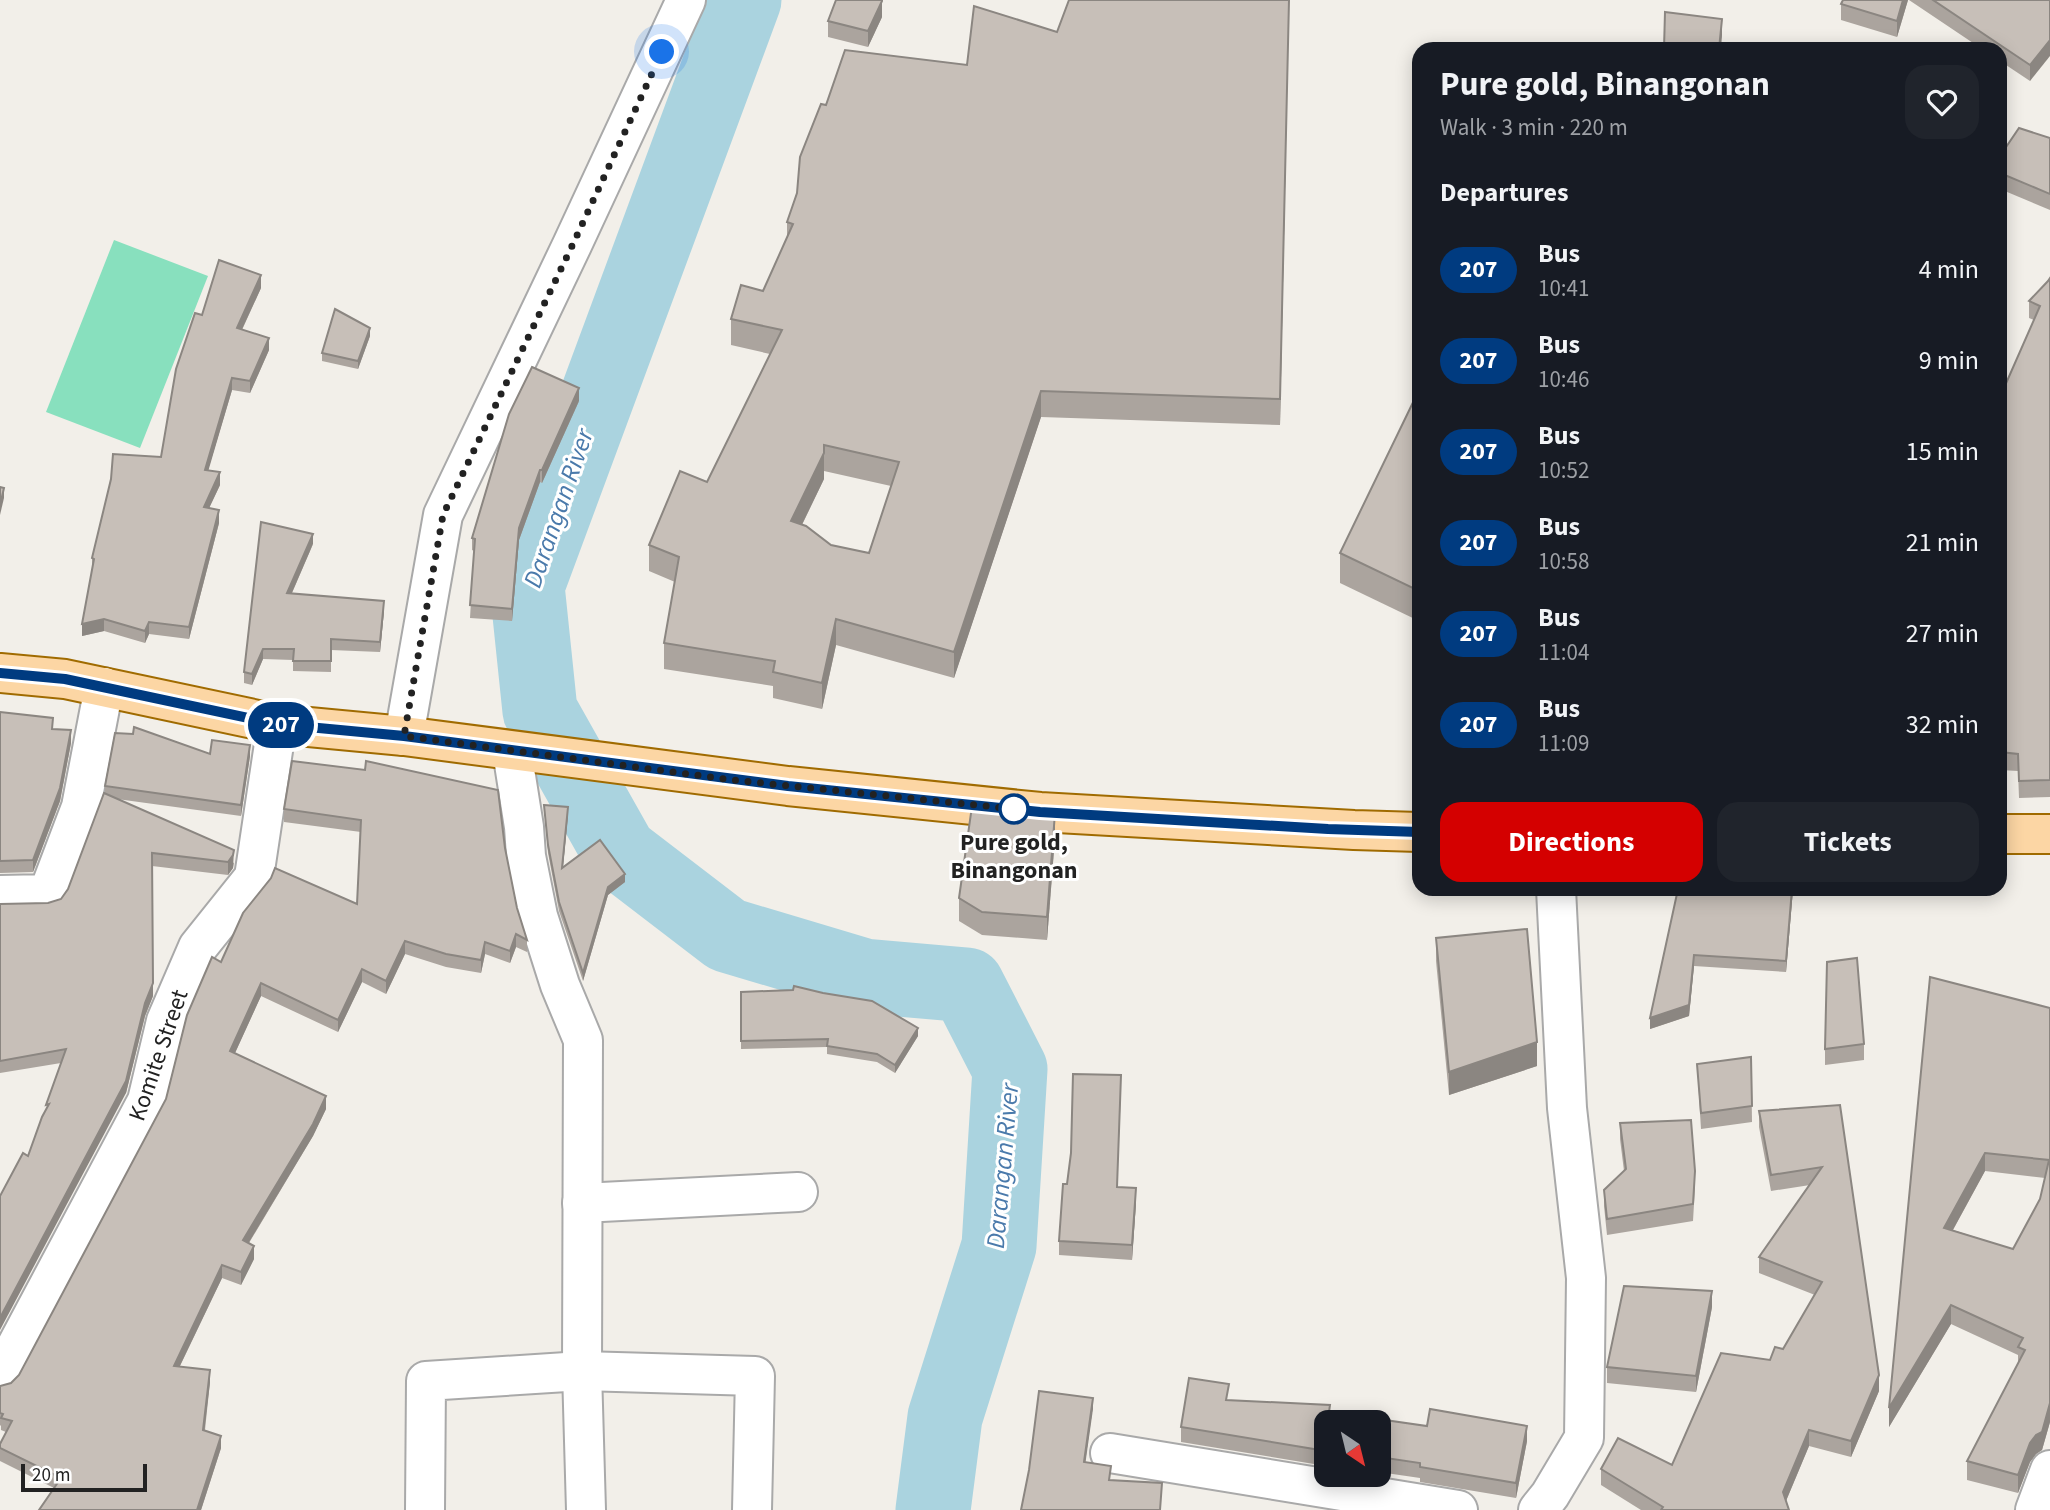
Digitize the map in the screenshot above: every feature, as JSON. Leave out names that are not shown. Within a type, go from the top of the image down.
[{"type":"main road","points":[[0,673],[65,679],[276,724],[404,736],[733,780],[1040,812],[1412,832]]},
{"type":"main road","points":[[2007,834],[2050,834]]},
{"type":"street","points":[[404,736],[443,515],[686,0]]},
{"type":"street","points":[[0,895],[48,894],[81,807],[104,687]]},
{"type":"street","name":"Komite Street","points":[[0,1377],[147,1101],[166,1021],[198,947],[254,877],[276,724]]},
{"type":"street","points":[[517,751],[526,856],[538,916],[560,985],[583,1040],[582,1371],[586,1510]]},
{"type":"street","points":[[1538,1510],[1584,1438],[1586,1278],[1567,1108],[1556,896]]},
{"type":"street","points":[[582,1203],[798,1192]]},
{"type":"street","points":[[425,1510],[426,1381],[582,1371],[755,1376],[752,1510]]},
{"type":"street","points":[[1110,1453],[1458,1510]]},
{"type":"street","points":[[2035,1510],[2050,1470]]},
{"type":"green space","points":[[114,240],[208,276],[140,448],[46,412]]},
{"type":"building","points":[[836,0],[882,1],[868,31],[828,21]]},
{"type":"building","points":[[1069,0],[1289,0],[1280,399],[1041,391],[954,652],[836,619],[822,683],[773,672],[775,661],[664,643],[679,557],[649,545],[680,471],[707,482],[782,330],[731,319],[741,285],[763,291],[793,224],[787,222],[797,193],[800,157],[821,104],[826,105],[845,50],[967,65],[974,6],[1057,32]],"holes":[[[824,445],[899,462],[869,553],[831,545],[806,526],[791,521],[824,453]]]},
{"type":"building","points":[[1843,0],[1903,0],[1897,21],[1841,4]]},
{"type":"building","points":[[1933,0],[2050,0],[2050,40],[2030,65],[2007,50],[2007,42],[1996,42]]},
{"type":"building","points":[[1665,12],[1722,19],[1720,42],[1664,42]]},
{"type":"building","points":[[2019,128],[2050,138],[2050,194],[2007,176],[2007,146]]},
{"type":"building","points":[[219,260],[261,275],[237,328],[269,338],[250,381],[232,378],[205,470],[220,472],[204,507],[219,510],[189,627],[149,622],[145,631],[104,619],[82,624],[94,559],[92,558],[111,479],[113,454],[161,457],[176,369],[195,313],[202,315]]},
{"type":"building","points":[[2050,278],[2050,780],[2019,781],[2018,754],[2007,753],[2007,381],[2040,306],[2029,301]]},
{"type":"building","points":[[335,309],[370,328],[358,361],[322,353]]},
{"type":"building","points":[[532,367],[579,388],[540,470],[519,528],[512,609],[470,605],[475,539],[472,538],[509,414]]},
{"type":"building","points":[[1412,404],[1412,588],[1340,553]]},
{"type":"building","points":[[0,487],[4,488],[0,505]]},
{"type":"building","points":[[261,522],[313,534],[287,593],[384,601],[380,642],[331,639],[331,661],[293,661],[294,649],[263,649],[252,674],[244,672]]},
{"type":"building","points":[[0,712],[53,718],[52,729],[71,730],[60,788],[33,860],[0,861]]},
{"type":"building","points":[[134,727],[210,754],[212,740],[250,745],[241,805],[105,786],[115,733],[133,734]]},
{"type":"building","points":[[292,761],[365,770],[366,761],[498,790],[505,848],[517,908],[527,940],[516,934],[510,951],[485,942],[481,960],[446,954],[405,941],[386,981],[362,969],[338,1020],[261,983],[230,1051],[326,1096],[313,1124],[243,1240],[254,1246],[241,1272],[222,1265],[174,1366],[210,1370],[203,1430],[221,1436],[197,1510],[39,1510],[61,1478],[0,1448],[12,1421],[1,1418],[3,1414],[0,1413],[0,1386],[11,1383],[19,1375],[166,1099],[187,1015],[212,957],[221,962],[243,913],[271,878],[275,868],[357,904],[361,820],[284,809]]},
{"type":"building","points":[[104,793],[234,850],[228,862],[152,853],[153,983],[145,1003],[126,1081],[0,1318],[0,1196],[23,1153],[28,1156],[49,1104],[46,1105],[66,1049],[0,1061],[0,904],[48,903],[61,899],[68,889]]},
{"type":"building","points":[[544,805],[568,807],[562,868],[600,840],[625,874],[608,887],[583,973],[559,902],[548,845]]},
{"type":"building","points":[[972,806],[1055,813],[1047,917],[982,912],[959,898]]},
{"type":"building","points":[[1676,896],[1791,896],[1786,961],[1694,955],[1689,1005],[1650,1018]]},
{"type":"building","points":[[1527,929],[1537,1042],[1449,1072],[1436,938]]},
{"type":"building","points":[[1857,958],[1864,1044],[1825,1049],[1827,962]]},
{"type":"building","points":[[1930,977],[2050,1008],[2050,1403],[2042,1432],[2030,1443],[2018,1475],[1967,1461],[2025,1350],[2018,1347],[2023,1338],[1951,1305],[1889,1408]],"holes":[[[1985,1153],[2049,1160],[2040,1199],[2013,1249],[1944,1228]]]},
{"type":"building","points":[[794,986],[872,1001],[918,1028],[895,1065],[877,1054],[827,1046],[828,1039],[741,1041],[741,992],[793,990]]},
{"type":"building","points":[[1751,1057],[1752,1106],[1701,1113],[1697,1064]]},
{"type":"building","points":[[1073,1074],[1121,1075],[1117,1187],[1136,1188],[1132,1245],[1059,1241],[1063,1184],[1067,1184],[1071,1153]]},
{"type":"building","points":[[1840,1105],[1879,1375],[1851,1441],[1809,1430],[1783,1492],[1789,1510],[1661,1510],[1663,1507],[1601,1469],[1618,1438],[1672,1465],[1721,1353],[1770,1360],[1775,1347],[1783,1349],[1822,1282],[1759,1257],[1822,1167],[1771,1175],[1759,1111]]},
{"type":"building","points":[[1691,1120],[1695,1171],[1693,1204],[1607,1219],[1604,1190],[1626,1169],[1620,1123]]},
{"type":"building","points":[[1624,1286],[1712,1291],[1696,1376],[1607,1367]]},
{"type":"building","points":[[1189,1378],[1229,1384],[1226,1400],[1330,1405],[1329,1410],[1314,1410],[1314,1449],[1181,1427]]},
{"type":"building","points":[[1039,1391],[1093,1398],[1084,1462],[1111,1466],[1109,1480],[1162,1483],[1160,1510],[1021,1510]]},
{"type":"building","points":[[1430,1409],[1527,1426],[1516,1483],[1420,1467],[1420,1463],[1391,1459],[1391,1421],[1427,1426]]},
{"type":"waterway","name":"Darangan River","points":[[744,0],[527,586],[540,711],[620,853],[727,935],[864,976],[967,985],[1010,1069],[999,1246],[945,1417],[933,1510]]},
{"type":"bus line","name":"207","points":[[0,673],[65,679],[276,724],[404,736],[733,780],[1040,812],[1412,832]]},
{"type":"place","name":"Pure gold, Binangonan","points":[[1014,809]]},
{"type":"route","points":[[662,52],[443,515],[404,736],[733,780],[1014,809]]}]
